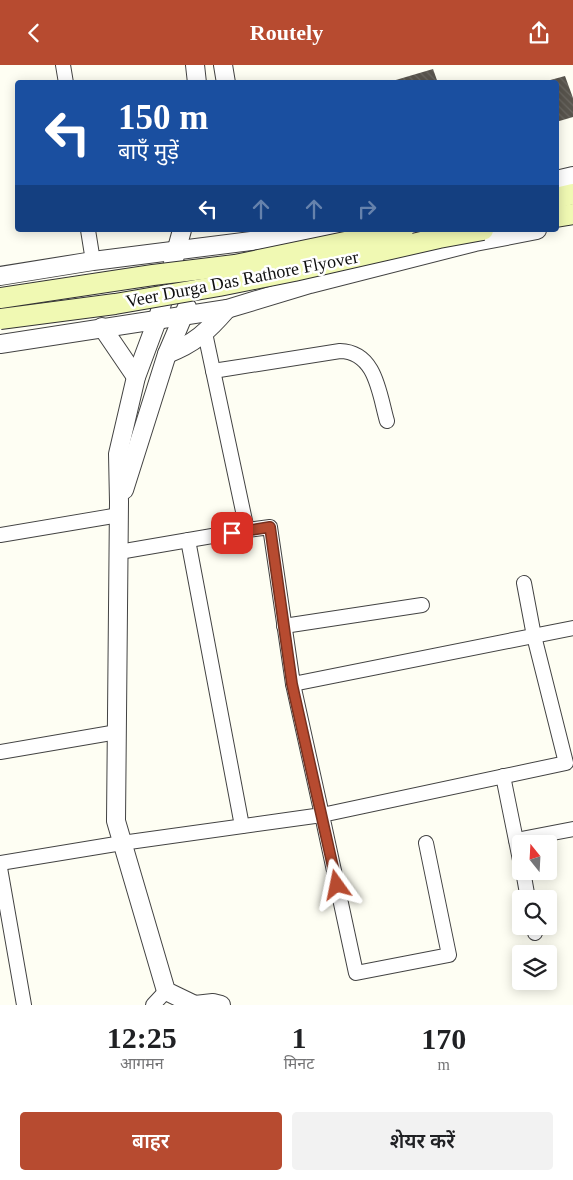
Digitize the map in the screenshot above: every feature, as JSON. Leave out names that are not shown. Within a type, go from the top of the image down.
[{"type":"main road","points":[[559,197],[573,194]]},
{"type":"main road","points":[[559,216],[573,213]]},
{"type":"main road","name":"Veer Durga Das Rathore Flyover","points":[[0,298],[153,275],[235,265],[393,232]]},
{"type":"main road","name":"Veer Durga Das Rathore Flyover","points":[[0,319],[114,304],[219,286],[472,232]]},
{"type":"street","points":[[63,65],[66,80]]},
{"type":"street","points":[[195,65],[197,80]]},
{"type":"street","points":[[223,65],[226,80]]},
{"type":"street","points":[[559,179],[573,176]]},
{"type":"street","points":[[559,225],[573,223]]},
{"type":"street","points":[[88,232],[93,261]]},
{"type":"street","points":[[181,232],[158,318],[136,377],[118,454],[119,552],[116,821],[166,991],[195,1005],[213,1003],[221,1005]]},
{"type":"street","points":[[119,508],[167,354],[213,247],[217,232]]},
{"type":"street","points":[[0,276],[93,261],[323,232]]},
{"type":"street","points":[[330,232],[331,279]]},
{"type":"street","points":[[0,344],[59,336],[183,314],[227,309],[331,279],[475,242],[527,232]]},
{"type":"street","points":[[167,354],[184,348],[205,333],[227,309]]},
{"type":"street","points":[[102,327],[136,377]]},
{"type":"street","points":[[205,333],[247,531]]},
{"type":"street","points":[[213,371],[340,351],[351,351],[362,356],[371,369],[387,421]]},
{"type":"street","points":[[0,535],[119,508]]},
{"type":"street","points":[[119,552],[270,527],[292,684],[356,973],[449,955],[426,843]]},
{"type":"street","points":[[188,540],[242,826]]},
{"type":"street","points":[[0,863],[122,843],[322,815],[569,762],[534,635],[524,583]]},
{"type":"street","points":[[284,626],[422,605]]},
{"type":"street","points":[[292,684],[573,628]]},
{"type":"street","points":[[0,752],[117,732]]},
{"type":"street","points":[[503,776],[515,835]]},
{"type":"street","points":[[542,835],[573,829]]},
{"type":"street","points":[[0,868],[24,1005]]},
{"type":"street","points":[[153,1005],[166,991]]},
{"type":"building","points":[[433,69],[437,80],[396,80]]},
{"type":"building","points":[[565,76],[573,98],[573,117],[559,121],[559,80],[550,80]]},
{"type":"route","points":[[232,533],[270,527],[292,684],[337,885]]}]
